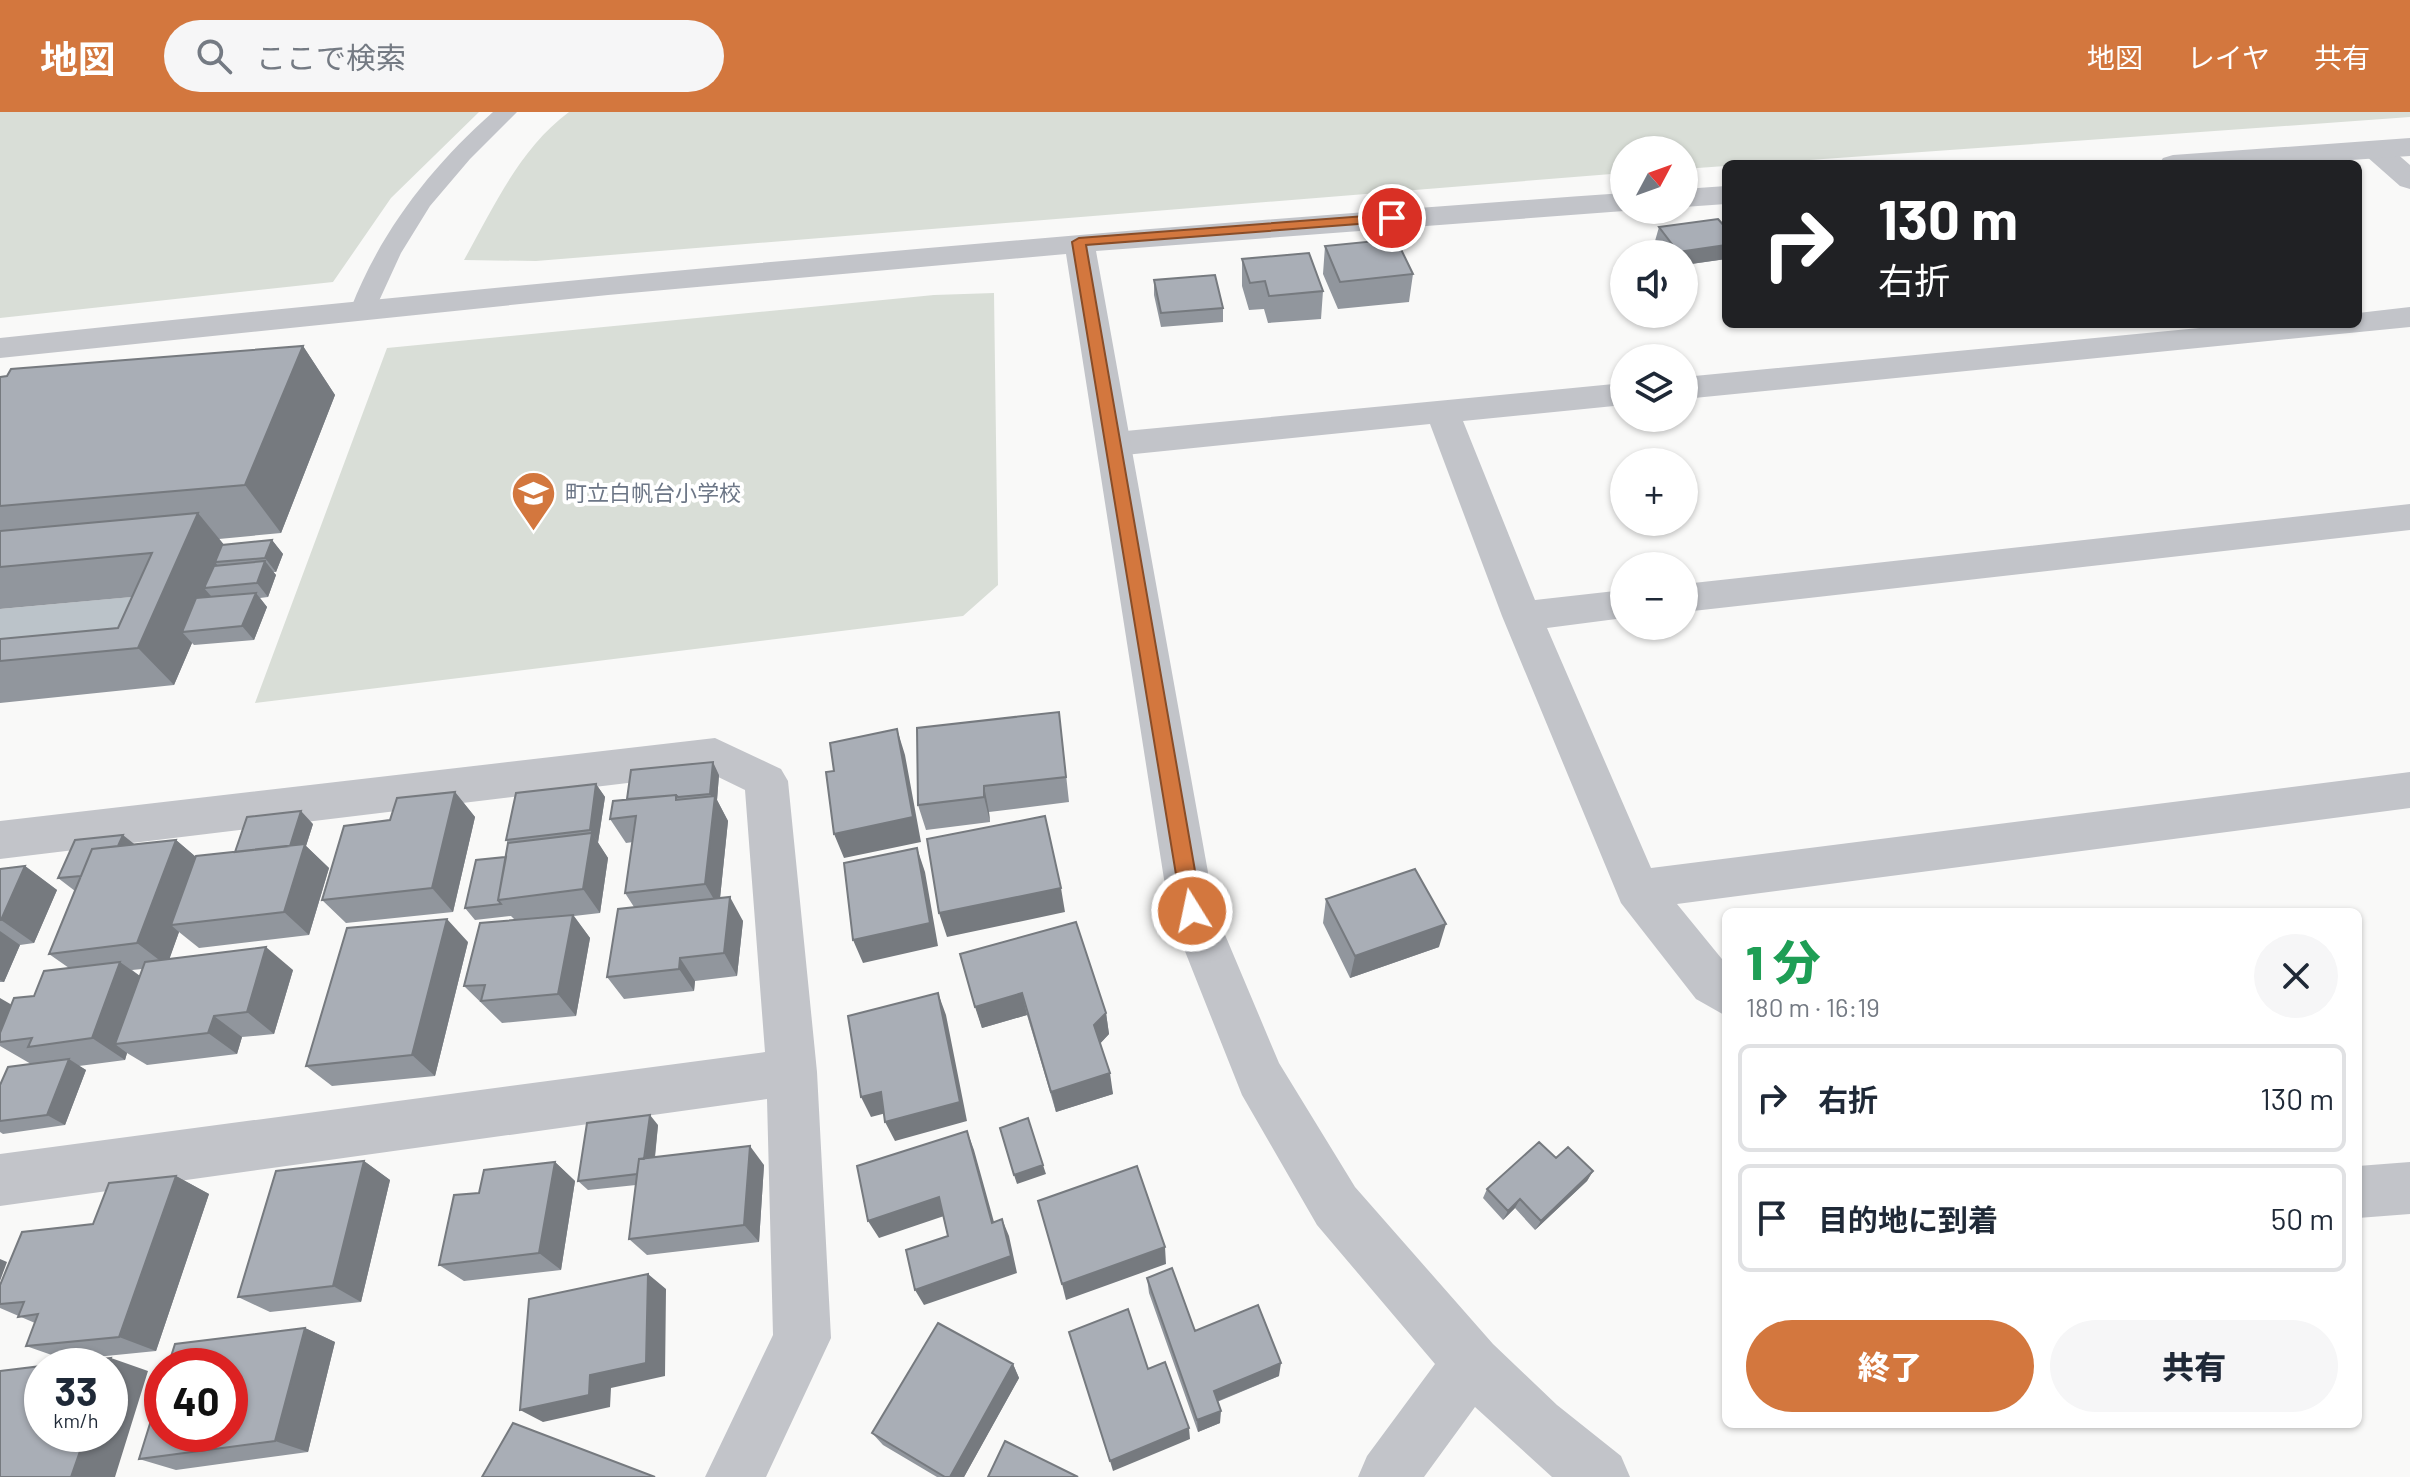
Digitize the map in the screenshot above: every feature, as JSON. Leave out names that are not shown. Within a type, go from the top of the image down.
[{"type":"street","points":[[2231,160],[2410,147]]},
{"type":"street","points":[[2376,150],[2410,180]]},
{"type":"street","points":[[1698,197],[1722,195]]},
{"type":"street","points":[[0,348],[364,308],[1079,242],[1610,203]]},
{"type":"street","points":[[1079,242],[1192,911],[1260,1078],[1336,1206],[1473,1364],[1536,1426],[1600,1477]]},
{"type":"street","points":[[2362,323],[2410,317]]},
{"type":"street","points":[[1698,387],[2302,328]]},
{"type":"street","points":[[1115,444],[1610,395]]},
{"type":"street","points":[[1442,411],[1522,616],[1637,889],[1713,984],[1722,991]]},
{"type":"street","points":[[1698,596],[2410,517]]},
{"type":"street","points":[[1522,616],[1610,606]]},
{"type":"street","points":[[0,840],[715,755],[766,781],[792,1072],[802,1338],[735,1477]]},
{"type":"street","points":[[1637,889],[2410,790]]},
{"type":"street","points":[[0,1180],[792,1072]]},
{"type":"street","points":[[2362,1192],[2410,1188]]},
{"type":"street","points":[[1388,1477],[1431,1414],[1473,1364]]},
{"type":"lane","points":[[364,308],[370,290],[418,205],[450,166],[506,112]]},
{"type":"shaded area","points":[[0,112],[479,112],[391,198],[333,282],[0,318]]},
{"type":"shaded area","points":[[569,112],[2410,112],[2410,117],[1810,160],[1722,160],[1722,166],[1698,168],[1698,136],[1610,136],[1610,174],[536,261],[464,260],[497,200],[536,143]]},
{"type":"shaded area","points":[[994,293],[998,585],[963,616],[255,703],[387,348],[934,295]]},
{"type":"shaded area","points":[[186,592],[154,666],[0,681],[0,609]]},
{"type":"building","points":[[1718,219],[1722,224],[1722,246],[1698,249],[1698,240],[1669,240],[1659,227]]},
{"type":"building","points":[[1396,239],[1413,274],[1340,282],[1325,246]]},
{"type":"building","points":[[1309,253],[1323,291],[1269,296],[1265,281],[1250,283],[1242,259]]},
{"type":"building","points":[[1215,275],[1223,308],[1161,313],[1154,280]]},
{"type":"building","points":[[303,346],[245,485],[0,506],[0,377],[7,376],[11,369]]},
{"type":"building","points":[[198,513],[138,648],[0,661],[0,639],[118,628],[152,553],[0,567],[0,531]]},
{"type":"building","points":[[272,540],[265,558],[215,562],[222,545]]},
{"type":"building","points":[[265,561],[257,583],[204,588],[214,566]]},
{"type":"building","points":[[256,593],[242,626],[182,632],[196,598]]},
{"type":"building","points":[[1059,712],[1066,777],[984,786],[984,797],[918,805],[917,728]]},
{"type":"building","points":[[897,729],[913,817],[834,834],[826,772],[834,771],[830,743]]},
{"type":"building","points":[[713,762],[710,794],[627,799],[631,770]]},
{"type":"building","points":[[596,784],[590,830],[506,840],[516,793]]},
{"type":"building","points":[[455,792],[432,888],[322,900],[344,826],[390,820],[397,798]]},
{"type":"building","points":[[676,795],[676,800],[715,796],[705,884],[625,893],[636,816],[610,819],[613,801]]},
{"type":"building","points":[[301,811],[290,846],[235,852],[247,817]]},
{"type":"building","points":[[1045,816],[1061,888],[939,913],[927,839]]},
{"type":"building","points":[[592,833],[583,889],[498,900],[508,843]]},
{"type":"building","points":[[123,835],[118,846],[92,849],[81,876],[58,878],[75,840]]},
{"type":"building","points":[[176,840],[137,943],[49,954],[92,849]]},
{"type":"building","points":[[305,844],[284,912],[171,925],[196,856]]},
{"type":"building","points":[[917,848],[930,923],[853,940],[844,863]]},
{"type":"building","points":[[506,857],[498,900],[501,904],[465,908],[476,860]]},
{"type":"building","points":[[25,866],[1,920],[0,920],[0,869]]},
{"type":"building","points":[[1415,869],[1446,924],[1355,956],[1326,899]]},
{"type":"building","points":[[730,897],[724,953],[680,958],[679,969],[607,977],[618,909]]},
{"type":"building","points":[[573,915],[558,994],[481,1001],[485,985],[464,986],[480,923]]},
{"type":"building","points":[[447,919],[412,1055],[306,1066],[347,928]]},
{"type":"building","points":[[1076,922],[1106,1013],[1094,1025],[1110,1073],[1051,1092],[1022,993],[975,1007],[960,954]]},
{"type":"building","points":[[266,947],[247,1012],[214,1016],[208,1033],[115,1044],[145,962]]},
{"type":"building","points":[[120,962],[92,1038],[28,1047],[32,1038],[0,1042],[0,1033],[14,998],[34,996],[44,971]]},
{"type":"building","points":[[938,993],[960,1102],[885,1122],[881,1092],[861,1097],[848,1016]]},
{"type":"building","points":[[69,1059],[47,1115],[0,1121],[0,1085],[8,1067]]},
{"type":"building","points":[[650,1115],[644,1159],[639,1159],[637,1174],[578,1181],[587,1123]]},
{"type":"building","points":[[1028,1118],[1043,1165],[1014,1175],[1000,1128]]},
{"type":"building","points":[[967,1131],[992,1223],[1002,1219],[1011,1256],[915,1290],[906,1250],[948,1236],[939,1197],[868,1221],[857,1166]]},
{"type":"building","points":[[1539,1142],[1556,1158],[1568,1147],[1593,1171],[1541,1221],[1520,1199],[1508,1211],[1487,1189]]},
{"type":"building","points":[[750,1146],[744,1225],[629,1239],[639,1159]]},
{"type":"building","points":[[364,1161],[333,1286],[238,1297],[276,1171]]},
{"type":"building","points":[[555,1162],[539,1253],[439,1265],[454,1195],[479,1193],[484,1170]]},
{"type":"building","points":[[1137,1166],[1165,1247],[1062,1284],[1038,1201]]},
{"type":"building","points":[[176,1176],[119,1337],[26,1346],[38,1314],[18,1317],[24,1302],[0,1304],[0,1285],[22,1232],[93,1224],[109,1183]]},
{"type":"building","points":[[1172,1268],[1195,1331],[1258,1305],[1281,1363],[1214,1391],[1221,1411],[1197,1420],[1147,1278]]},
{"type":"building","points":[[648,1274],[646,1363],[590,1375],[589,1395],[520,1410],[529,1299]]},
{"type":"building","points":[[1128,1309],[1148,1369],[1165,1362],[1189,1428],[1110,1461],[1069,1332]]},
{"type":"building","points":[[938,1323],[1013,1364],[950,1477],[945,1477],[872,1433]]},
{"type":"building","points":[[305,1328],[275,1441],[248,1445],[248,1348],[174,1348],[175,1344]]},
{"type":"building","points":[[24,1368],[24,1452],[80,1452],[71,1477],[0,1477],[0,1371]]},
{"type":"building","points":[[513,1423],[655,1477],[482,1477]]},
{"type":"building","points":[[1005,1441],[1078,1477],[988,1477]]},
{"type":"building","points":[[144,1443],[144,1452],[192,1452],[139,1459]]},
{"type":"place","name":"町立白帆台小学校","points":[[534,532]]},
{"type":"route","points":[[1192,911],[1079,242],[1392,218]]}]
